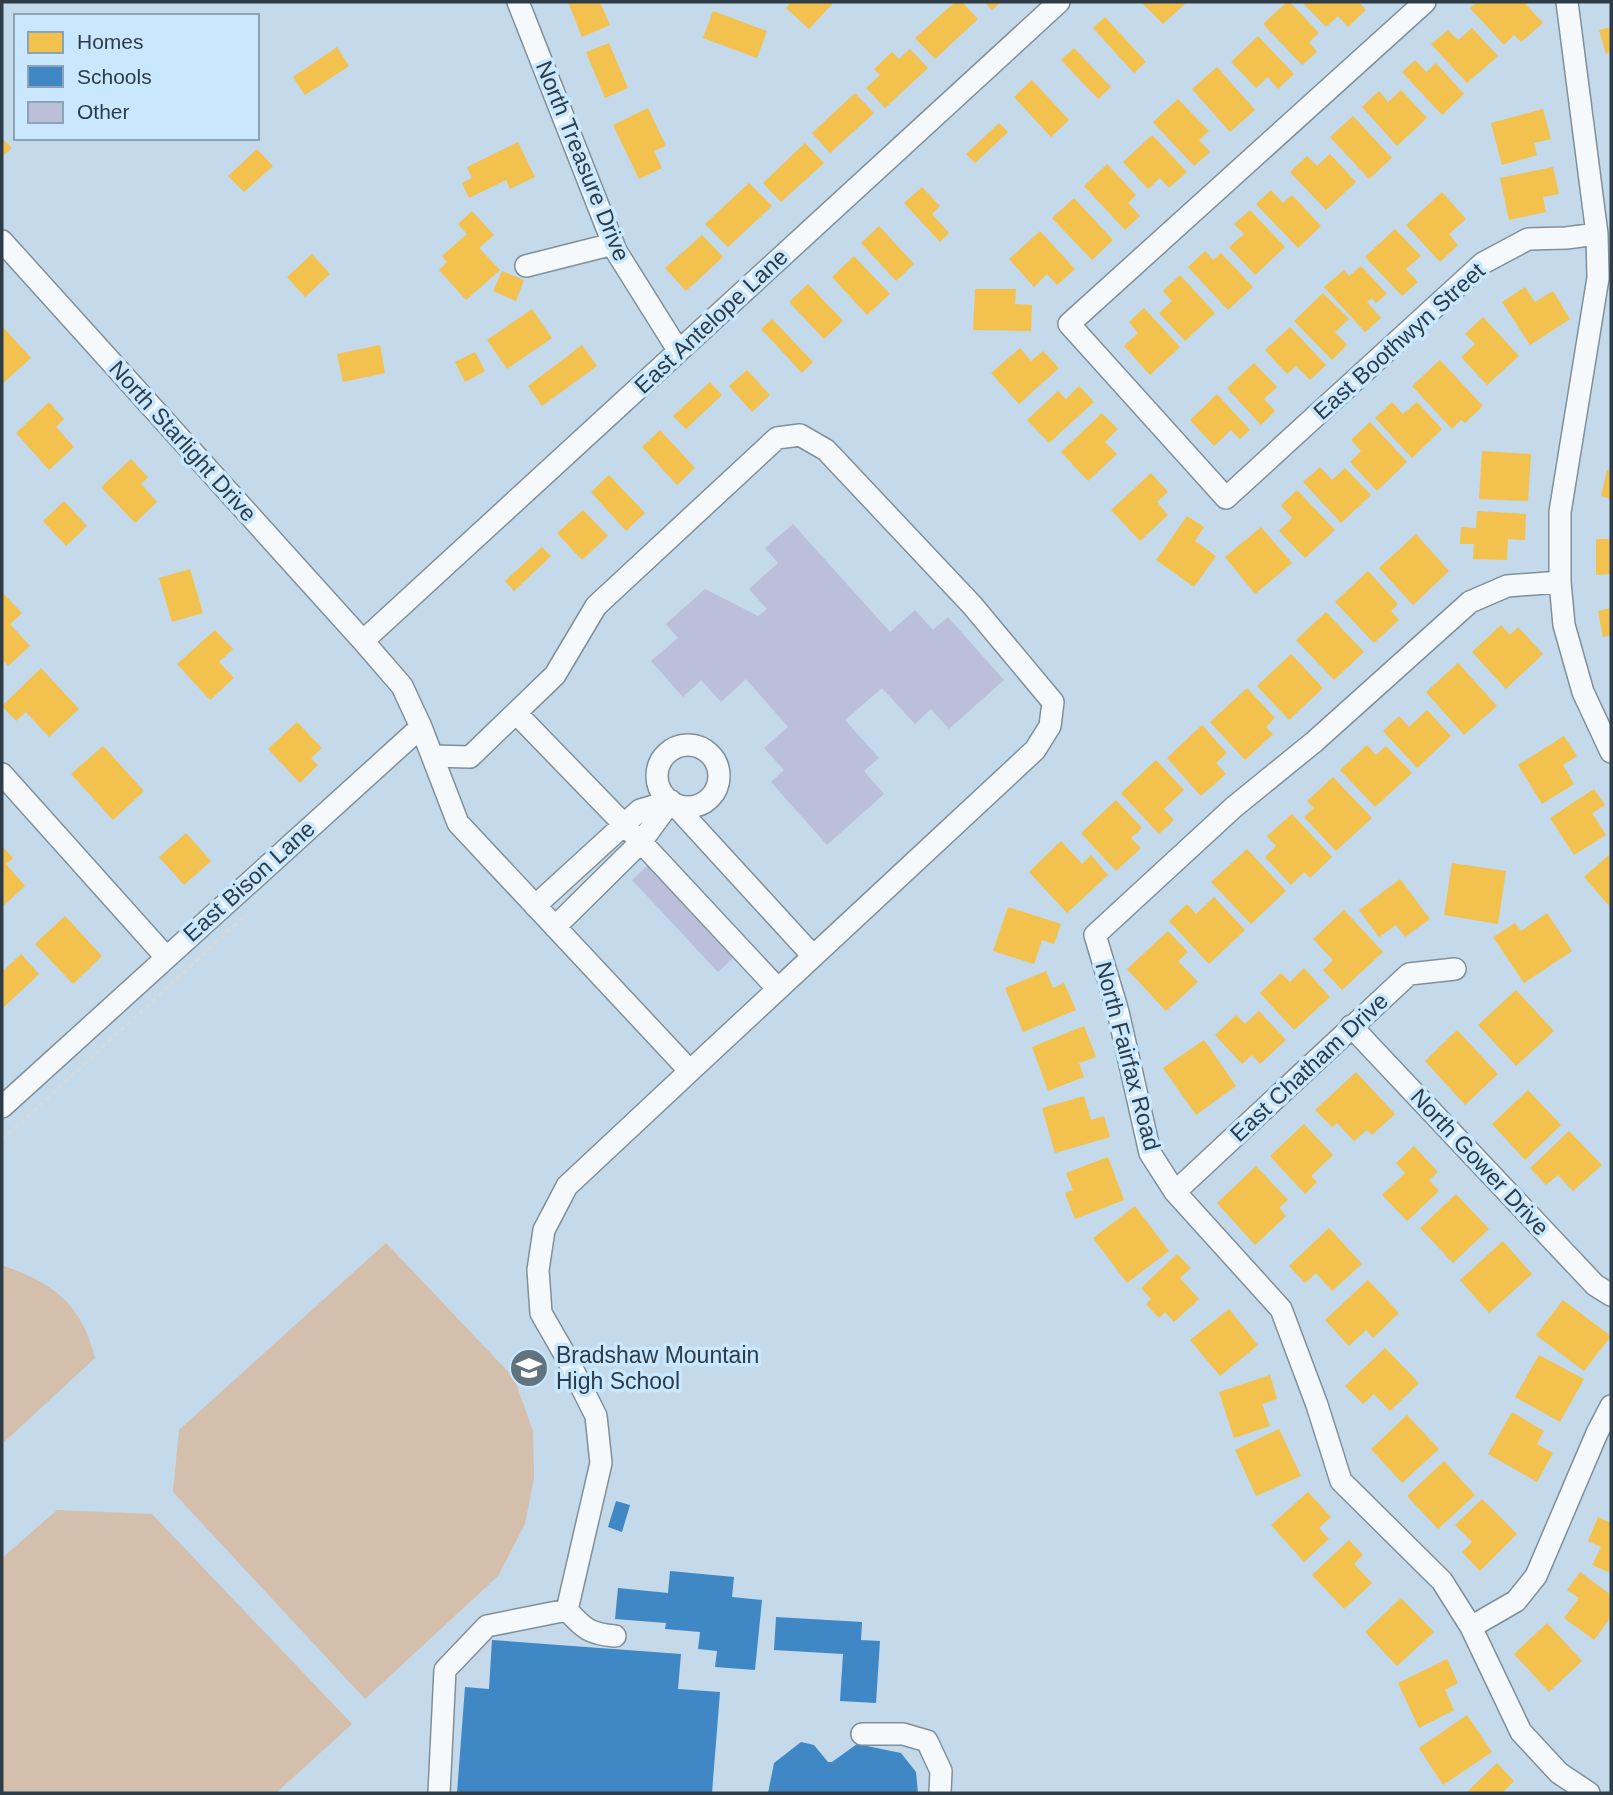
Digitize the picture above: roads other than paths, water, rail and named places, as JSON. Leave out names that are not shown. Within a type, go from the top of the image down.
[{"type":"street","name":"North Treasure Drive","points":[[518,2],[613,244],[678,350]]},
{"type":"street","name":"East Antelope Lane","points":[[363,641],[1059,2]]},
{"type":"street","name":"East Boothwyn Street","points":[[1425,2],[1069,324],[1226,498],[1483,263],[1528,239],[1597,234]]},
{"type":"street","points":[[1567,2],[1597,234],[1598,278],[1560,512],[1560,582],[1564,625],[1583,692],[1611,752]]},
{"type":"street","name":"North Starlight Drive","points":[[2,241],[363,641]]},
{"type":"street","points":[[526,266],[613,244]]},
{"type":"street","points":[[432,756],[470,757],[555,675],[596,606],[778,439],[800,435],[826,450],[972,605],[1053,702],[1050,726],[1035,750],[567,1186],[544,1230],[538,1270],[541,1314],[596,1416],[601,1463],[567,1610]]},
{"type":"street","name":"North Fairfax Road","points":[[1560,582],[1507,586],[1470,602],[1314,742],[1234,807],[1095,935],[1118,1012],[1150,1153],[1175,1192],[1282,1309],[1341,1481],[1442,1581],[1471,1627],[1521,1732],[1559,1773],[1589,1793]]},
{"type":"street","points":[[363,641],[402,686],[458,823],[690,1071]]},
{"type":"street","points":[[516,713],[778,989]]},
{"type":"street","name":"East Bison Lane","points":[[2,1107],[421,727]]},
{"type":"street","points":[[2,774],[166,957]]},
{"type":"street","points":[[535,906],[640,810],[671,801]]},
{"type":"street","points":[[671,801],[813,956]]},
{"type":"street","points":[[555,927],[641,842],[671,801]]},
{"type":"street","name":"East Chatham Drive","points":[[1175,1192],[1409,974],[1455,969]]},
{"type":"street","name":"North Gower Drive","points":[[1351,1026],[1595,1284],[1611,1295]]},
{"type":"street","points":[[1471,1627],[1516,1601],[1536,1576],[1611,1406]]},
{"type":"street","points":[[567,1610],[596,1635],[615,1636]]},
{"type":"street","points":[[439,1793],[445,1670],[487,1626],[567,1610]]},
{"type":"street","points":[[862,1734],[902,1734],[927,1741],[941,1771],[940,1793]]},
{"type":"place","name":"Bradshaw Mountain High School","points":[[529,1368]]}]
